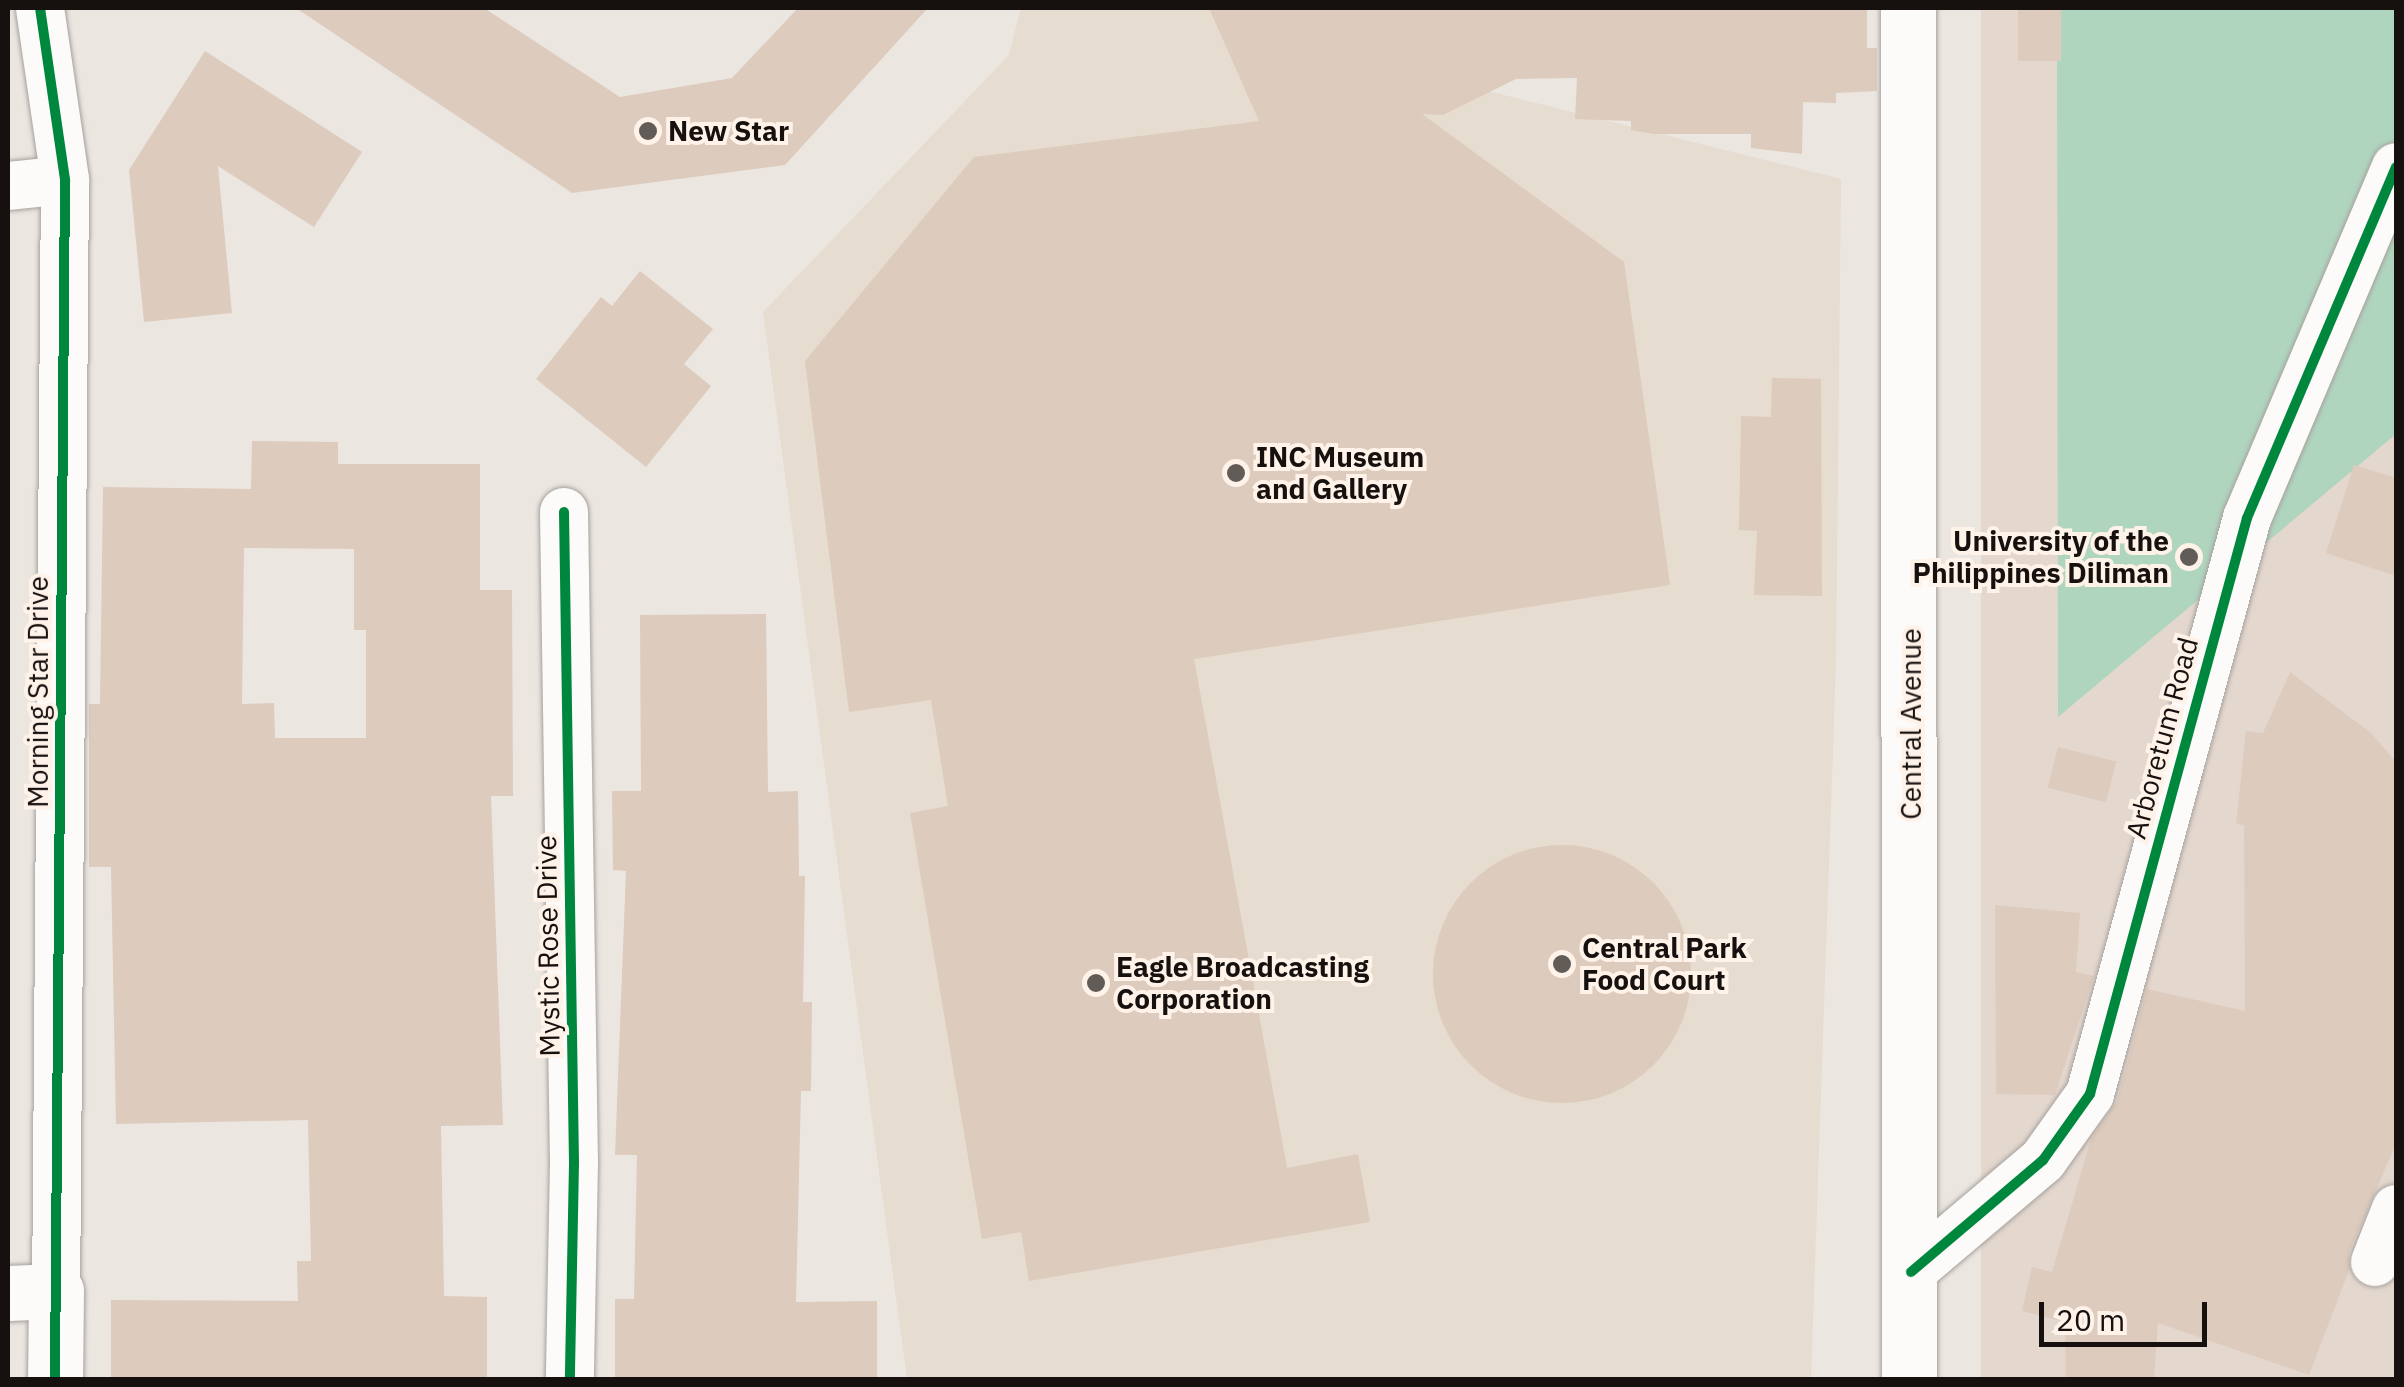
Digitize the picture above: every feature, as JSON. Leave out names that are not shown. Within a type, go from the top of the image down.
[{"type":"main road","name":"Central Avenue","points":[[1908,8],[1909,1380]]},
{"type":"main road","name":"Morning Star Drive","points":[[32,1292],[56,1380]]},
{"type":"street","name":"Morning Star Drive","points":[[32,1292],[64,180],[40,8]]},
{"type":"street","name":"Arboretum Road","points":[[1911,1272],[2043,1160],[2090,1094],[2247,518],[2396,167]]},
{"type":"street","points":[[8,186],[64,180]]},
{"type":"street","name":"Mystic Rose Drive","points":[[564,512],[574,1163],[570,1380]]},
{"type":"street","points":[[2375,1262],[2396,1209]]},
{"type":"shaded area","points":[[1021,8],[1354,8],[1379,64],[1841,179],[1836,662],[1811,1379],[907,1379],[763,312],[1009,55]]},
{"type":"shaded area","name":"University of the Philippines Diliman","points":[[1981,8],[2396,8],[2396,1380],[1981,1380]]},
{"type":"green space","points":[[2057,8],[2396,8],[2396,434],[2058,717]]},
{"type":"building","name":"New Star","points":[[296,8],[484,8],[620,97],[732,78],[798,8],[928,8],[785,165],[572,193]]},
{"type":"building","name":"INC Museum and Gallery","points":[[1209,8],[1867,10],[1867,48],[1877,48],[1877,91],[1836,93],[1836,103],[1803,102],[1802,154],[1751,148],[1751,134],[1654,134],[1631,130],[1631,121],[1575,119],[1577,78],[1516,79],[1443,115],[1422,114],[1624,262],[1670,585],[1194,659],[1287,1168],[1358,1154],[1370,1222],[1029,1281],[1021,1232],[982,1239],[910,813],[948,806],[931,700],[849,712],[805,361],[974,157],[1259,121]]},
{"type":"building","points":[[2018,8],[2061,8],[2061,61],[2018,61]]},
{"type":"building","points":[[205,51],[362,152],[314,227],[218,166],[232,313],[144,322],[129,170]]},
{"type":"building","points":[[640,271],[713,329],[684,364],[711,386],[646,467],[536,379],[601,297],[612,306]]},
{"type":"building","points":[[1772,378],[1821,379],[1822,596],[1754,595],[1757,531],[1739,530],[1741,416],[1771,417]]},
{"type":"building","points":[[252,441],[338,442],[338,464],[480,464],[480,590],[512,590],[513,796],[491,796],[503,1125],[441,1126],[444,1296],[487,1297],[487,1380],[111,1380],[111,1300],[298,1301],[297,1261],[311,1261],[308,1120],[116,1124],[111,867],[89,867],[89,704],[100,704],[103,487],[251,489]],"holes":[[[244,548],[354,549],[354,630],[366,630],[366,738],[275,738],[274,703],[242,704]]]},
{"type":"building","points":[[2354,465],[2396,478],[2396,576],[2326,553]]},
{"type":"building","points":[[766,614],[768,792],[798,791],[799,876],[805,876],[803,1002],[812,1002],[811,1091],[801,1091],[796,1302],[877,1301],[877,1380],[615,1380],[615,1299],[634,1299],[637,1155],[615,1155],[626,871],[613,870],[612,791],[641,791],[640,615]]},
{"type":"building","points":[[2290,672],[2371,733],[2396,762],[2396,1144],[2349,1252],[2349,1270],[2309,1375],[2158,1323],[2154,1377],[2066,1379],[2065,1322],[2022,1311],[2032,1267],[2052,1272],[2091,1139],[2117,1101],[2147,989],[2245,1011],[2244,825],[2236,824],[2246,731],[2263,733]]},
{"type":"building","points":[[2058,747],[2116,762],[2106,802],[2048,788]]},
{"type":"building","name":"Central Park Food Court","points":[[1562,845],[1611,855],[1653,883],[1681,925],[1691,974],[1681,1023],[1653,1065],[1611,1093],[1562,1103],[1513,1093],[1471,1065],[1443,1023],[1433,974],[1443,925],[1471,883],[1513,855]]},
{"type":"building","points":[[1995,905],[2080,913],[2076,972],[2094,976],[2055,1095],[1996,1094]]},
{"type":"cycle path","points":[[40,8],[65,180],[55,1380]]},
{"type":"cycle path","points":[[1911,1272],[2043,1160],[2090,1094],[2247,518],[2396,167]]},
{"type":"cycle path","points":[[564,512],[574,1163],[570,1380]]},
{"type":"place","name":"New Star","points":[[648,131]]},
{"type":"place","name":"INC Museum and Gallery","points":[[1236,473]]},
{"type":"place","name":"University of the Philippines Diliman","points":[[2189,557]]},
{"type":"place","name":"Central Park Food Court","points":[[1562,964]]},
{"type":"place","name":"Eagle Broadcasting Corporation","points":[[1096,983]]}]
